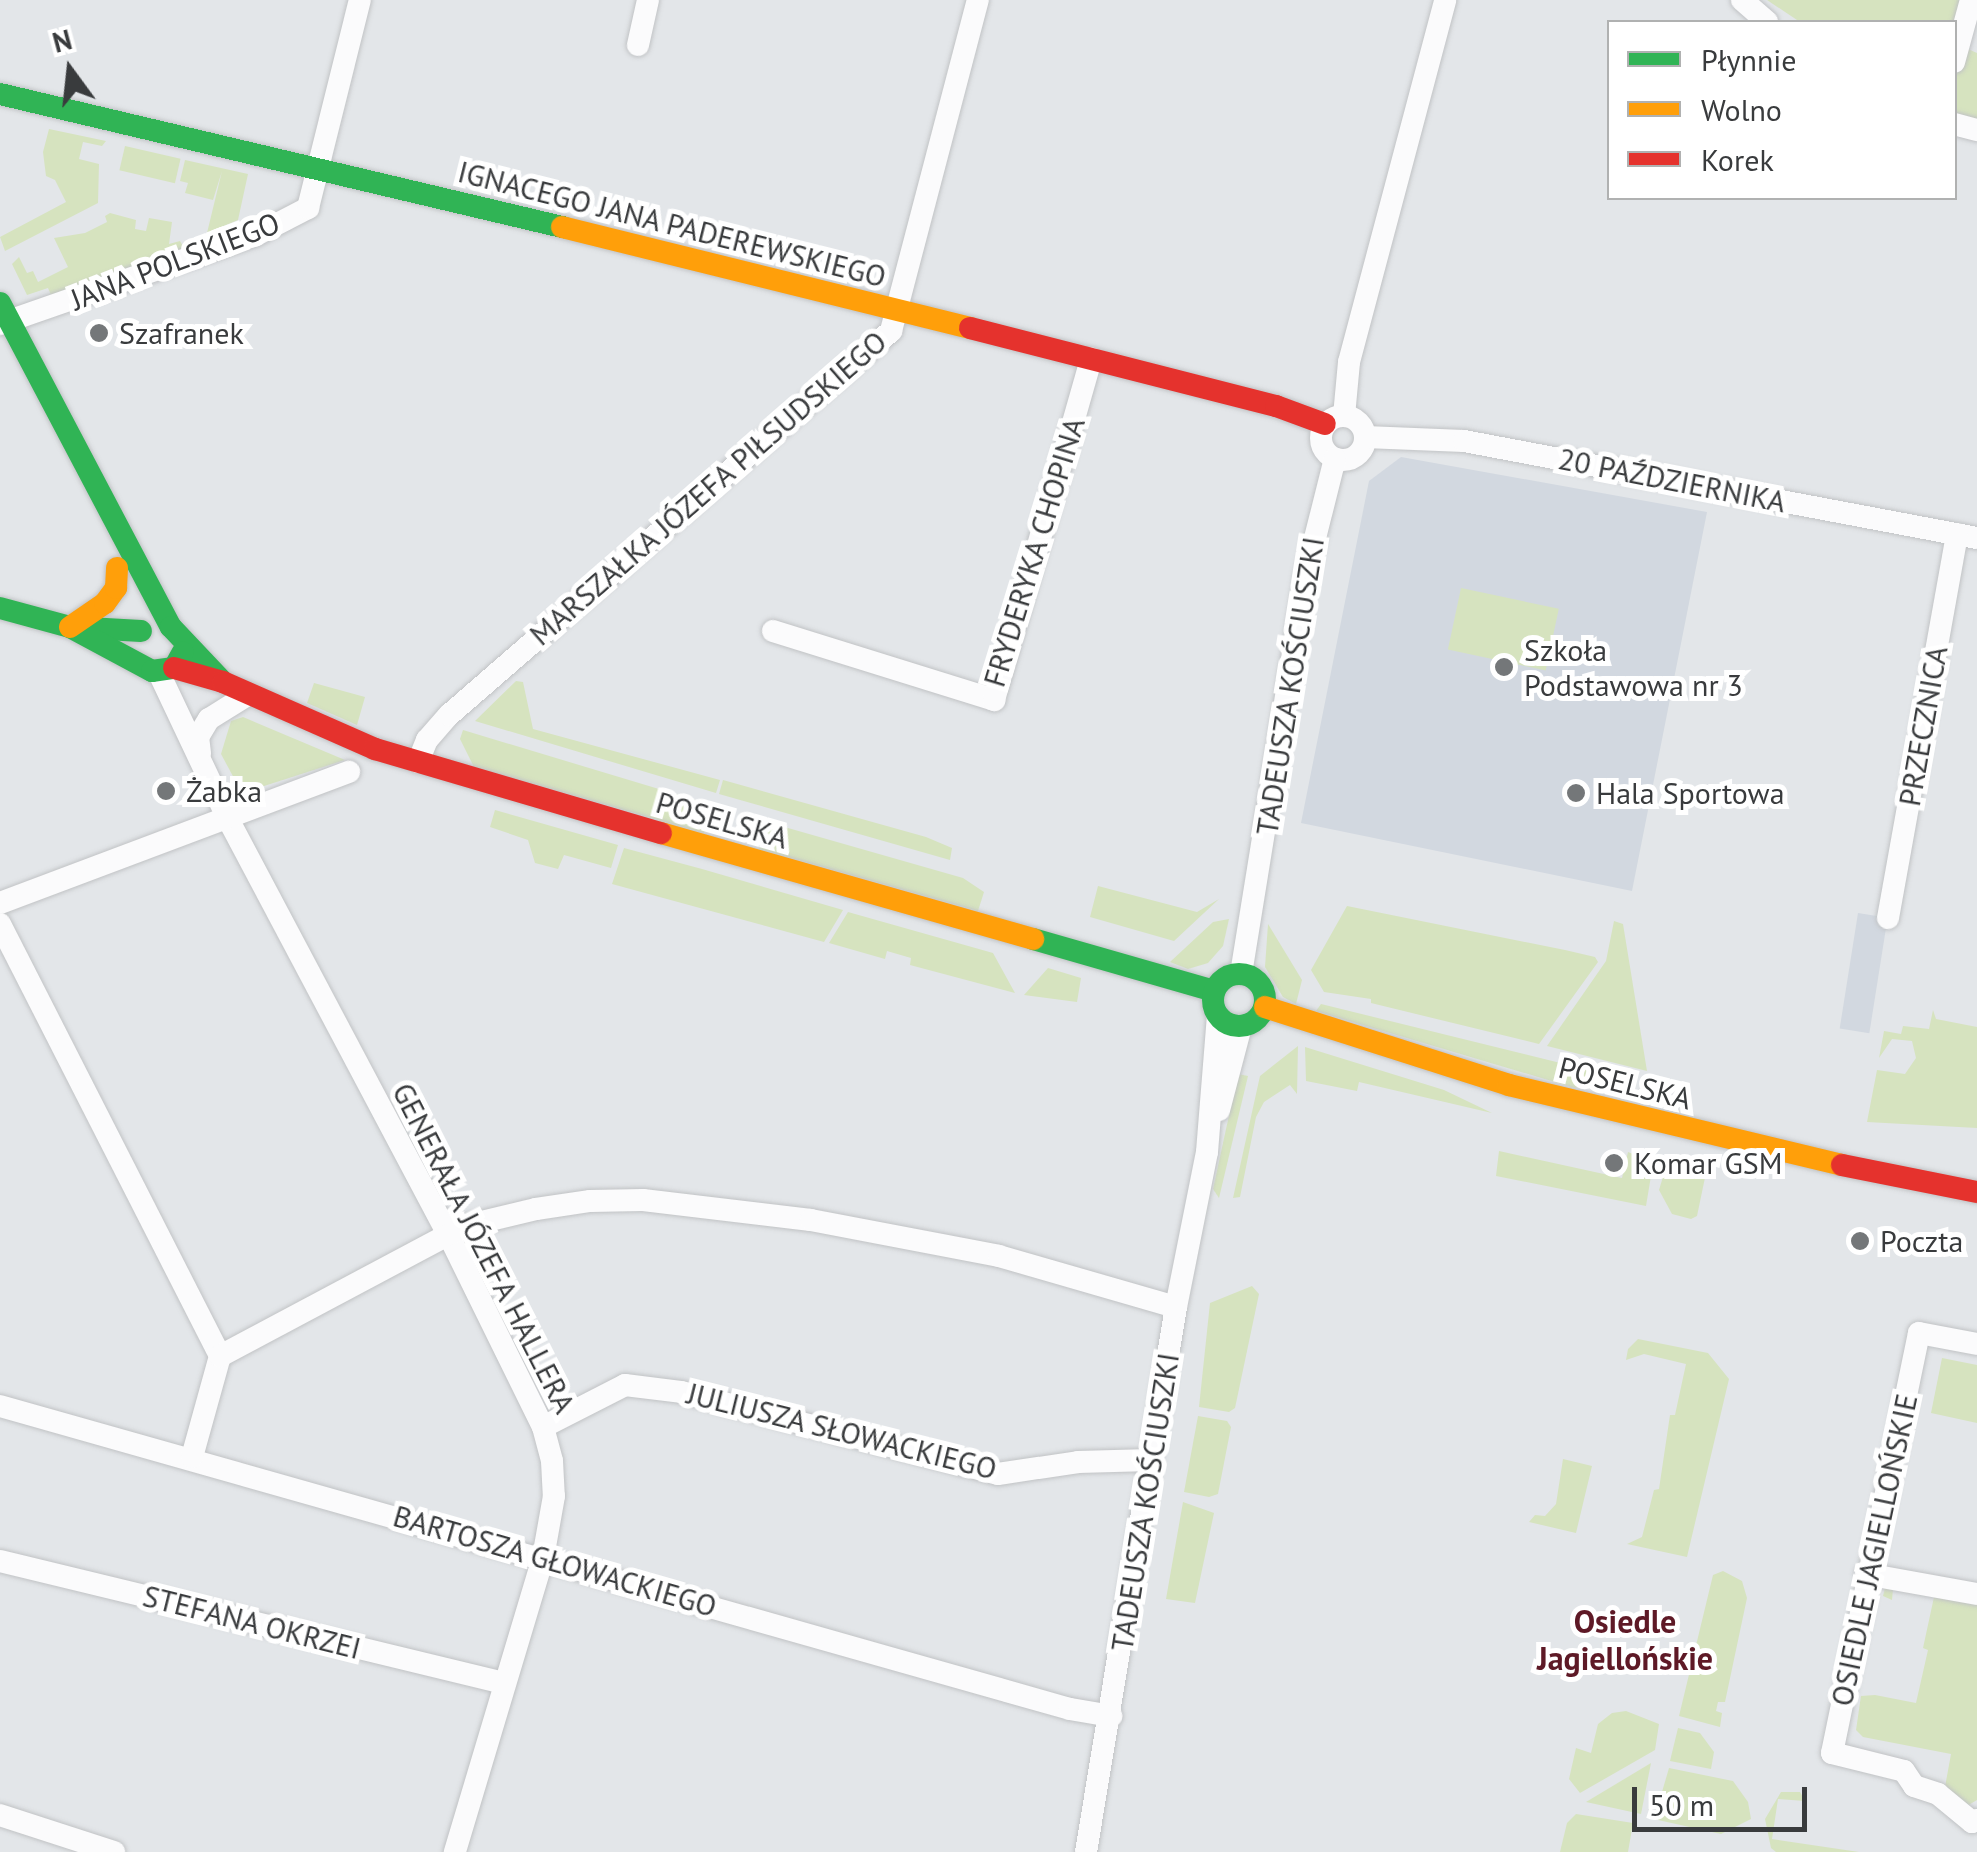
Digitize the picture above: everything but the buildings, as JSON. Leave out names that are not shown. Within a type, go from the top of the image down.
[{"type":"street","name":"JANA POLSKIEGO","points":[[3,316],[256,235],[308,208],[360,0]]},
{"type":"street","points":[[638,45],[648,0]]},
{"type":"street","name":"MARSZAŁKA JÓZEFA PIŁSUDSKIEGO","points":[[418,762],[428,740],[449,714],[891,331],[978,0]]},
{"type":"street","points":[[1335,420],[1358,422],[1365,437],[1352,458],[1335,459],[1321,444],[1335,420],[1446,0]]},
{"type":"street","points":[[1742,0],[1765,20]]},
{"type":"street","points":[[1957,51],[1971,0]]},
{"type":"street","name":"IGNACEGO JANA PADEREWSKIEGO","points":[[0,94],[317,166],[1335,420]]},
{"type":"street","points":[[0,344],[117,568],[143,630],[135,648],[157,668],[182,656],[177,633],[3,316]]},
{"type":"street","name":"FRYDERYKA CHOPINA","points":[[773,632],[994,700],[1092,359]]},
{"type":"street","name":"20 PAŹDZIERNIKA","points":[[1365,437],[1464,440],[1967,536]]},
{"type":"street","name":"TADEUSZA KOŚCIUSZKI","points":[[1241,974],[1305,578],[1335,459]]},
{"type":"street","name":"PRZECZNICA","points":[[1888,918],[1967,536]]},
{"type":"street","points":[[70,627],[105,603],[116,588],[117,568]]},
{"type":"street","points":[[0,608],[70,627],[143,630],[156,624],[177,633]]},
{"type":"street","name":"POSELSKA","points":[[70,627],[157,668],[223,682],[375,749],[1214,991]]},
{"type":"street","name":"POSELSKA","points":[[177,633],[223,682]]},
{"type":"street","name":"GENERAŁA JÓZEFA HALLERA","points":[[157,668],[227,816],[448,1234],[543,1427],[554,1496],[543,1558],[455,1852]]},
{"type":"street","points":[[201,757],[198,737],[209,719],[249,694]]},
{"type":"street","points":[[0,903],[349,772]]},
{"type":"street","points":[[0,924],[220,1356],[192,1456]]},
{"type":"street","points":[[1241,974],[1261,985],[1265,1007],[1256,1020],[1241,1026],[1218,1016],[1214,991],[1225,978],[1241,974]]},
{"type":"street","name":"POSELSKA","points":[[1265,1007],[1509,1085],[1774,1151],[1977,1192]]},
{"type":"street","name":"TADEUSZA KOŚCIUSZKI","points":[[1206,1152],[1218,1016]]},
{"type":"street","name":"TADEUSZA KOŚCIUSZKI","points":[[1086,1852],[1176,1307],[1206,1152],[1241,1026]]},
{"type":"street","points":[[220,1356],[448,1234],[489,1219],[590,1200],[700,1204],[914,1237],[999,1256],[1176,1307]]},
{"type":"street","name":"OSIEDLE JAGIELLOŃSKIE","points":[[1977,1344],[1919,1333],[1866,1574],[1832,1753],[1904,1771],[1914,1786],[1938,1794],[1972,1822],[1977,1820]]},
{"type":"street","name":"JULIUSZA SŁOWACKIEGO","points":[[543,1427],[625,1384],[681,1392],[998,1474],[1078,1462],[1151,1460]]},
{"type":"street","name":"BARTOSZA GŁOWACKIEGO","points":[[0,1406],[192,1456],[1070,1709],[1111,1716]]},
{"type":"street","name":"STEFANA OKRZEI","points":[[0,1561],[504,1682]]},
{"type":"street","points":[[1866,1574],[1977,1594]]},
{"type":"street","points":[[0,1814],[114,1852]]},
{"type":"shaded area","name":"Szkoła Podstawowa nr 3","points":[[1401,457],[1707,512],[1632,891],[1301,823],[1369,481]]},
{"type":"shaded area","points":[[1858,913],[1888,918],[1869,1033],[1840,1029]]},
{"type":"green space","points":[[1767,0],[1961,0],[1955,20],[1797,20]]},
{"type":"green space","points":[[1957,44],[1977,53],[1977,125],[1957,120]]},
{"type":"green space","points":[[49,129],[106,141],[102,146],[83,142],[79,159],[99,164],[98,203],[5,251],[0,237],[66,202],[55,180],[46,176],[43,152]]},
{"type":"green space","points":[[125,146],[181,159],[175,183],[119,170]]},
{"type":"green space","points":[[185,160],[248,174],[238,220],[207,233],[222,171],[213,200],[185,193],[188,183],[180,181]]},
{"type":"green space","points":[[110,213],[136,220],[135,229],[146,231],[149,218],[172,222],[169,244],[180,241],[184,248],[51,295],[48,288],[27,295],[12,264],[19,257],[27,273],[33,271],[38,282],[68,267],[54,238],[85,233],[107,222],[105,216]]},
{"type":"green space","points":[[1461,588],[1559,609],[1546,670],[1448,650]]},
{"type":"green space","points":[[516,681],[523,682],[533,729],[720,780],[716,793],[475,721]]},
{"type":"green space","points":[[314,683],[365,697],[357,725],[307,703]]},
{"type":"green space","points":[[243,717],[345,760],[242,793],[221,754],[231,721]]},
{"type":"green space","points":[[463,730],[712,805],[704,833],[474,767],[460,739]]},
{"type":"green space","points":[[723,780],[926,837],[952,848],[950,860],[719,794]]},
{"type":"green space","points":[[495,810],[618,845],[611,868],[564,855],[558,869],[535,863],[528,840],[490,827]]},
{"type":"green space","points":[[767,822],[963,878],[984,892],[978,911],[759,849]]},
{"type":"green space","points":[[624,848],[843,910],[824,942],[612,884]]},
{"type":"green space","points":[[1098,886],[1197,912],[1219,899],[1174,941],[1090,917]]},
{"type":"green space","points":[[1347,906],[1565,950],[1595,957],[1598,962],[1539,1044],[1371,1003],[1371,999],[1324,992],[1311,970]]},
{"type":"green space","points":[[848,912],[993,953],[1015,993],[910,965],[911,958],[887,951],[885,959],[829,943]]},
{"type":"green space","points":[[1229,919],[1223,946],[1208,963],[1188,969],[1170,962],[1213,922]]},
{"type":"green space","points":[[1614,921],[1623,924],[1647,1071],[1547,1046],[1606,961]]},
{"type":"green space","points":[[1268,924],[1302,980],[1296,1004],[1283,997],[1265,967]]},
{"type":"green space","points":[[1048,968],[1081,978],[1077,1002],[1024,995]]},
{"type":"green space","points":[[1321,1004],[1597,1072],[1591,1081],[1575,1088],[1316,1011]]},
{"type":"green space","points":[[1933,1010],[1936,1019],[1977,1027],[1977,1128],[1867,1122],[1877,1070],[1905,1074],[1916,1058],[1912,1041],[1892,1039],[1879,1058],[1884,1031],[1901,1034],[1903,1026],[1929,1029]]},
{"type":"green space","points":[[1298,1046],[1297,1094],[1290,1085],[1264,1102],[1256,1117],[1240,1197],[1233,1198],[1260,1076]]},
{"type":"green space","points":[[1305,1047],[1444,1090],[1492,1113],[1359,1082],[1357,1091],[1306,1081]]},
{"type":"green space","points":[[1238,1074],[1248,1076],[1219,1198],[1213,1189]]},
{"type":"green space","points":[[1499,1151],[1622,1178],[1628,1152],[1638,1156],[1651,1176],[1646,1206],[1496,1176]]},
{"type":"green space","points":[[1669,1157],[1707,1168],[1697,1216],[1691,1219],[1672,1214],[1659,1190]]},
{"type":"green space","points":[[1252,1286],[1259,1294],[1235,1408],[1229,1412],[1199,1407],[1210,1303]]},
{"type":"green space","points":[[1638,1339],[1708,1353],[1729,1379],[1687,1557],[1627,1544],[1642,1537],[1654,1490],[1659,1489],[1670,1415],[1675,1415],[1686,1364],[1644,1354],[1626,1360],[1628,1349]]},
{"type":"green space","points":[[1942,1358],[1977,1365],[1977,1423],[1931,1413]]},
{"type":"green space","points":[[1198,1416],[1227,1421],[1231,1427],[1218,1494],[1209,1497],[1184,1492]]},
{"type":"green space","points":[[1563,1459],[1592,1466],[1576,1533],[1529,1522],[1535,1515],[1545,1516],[1556,1504]]},
{"type":"green space","points":[[1183,1502],[1214,1513],[1195,1603],[1166,1599]]},
{"type":"green space","points":[[1723,1571],[1742,1581],[1747,1598],[1725,1702],[1718,1702],[1716,1711],[1722,1713],[1720,1727],[1679,1716],[1713,1575]]},
{"type":"green space","points":[[1886,1584],[1977,1600],[1977,1800],[1965,1807],[1945,1787],[1951,1754],[1863,1737],[1856,1730],[1861,1696],[1916,1703],[1928,1650],[1923,1648],[1934,1597],[1893,1589],[1892,1600],[1883,1596]]},
{"type":"green space","points":[[1626,1711],[1659,1724],[1655,1750],[1580,1793],[1569,1779],[1576,1748],[1591,1753],[1598,1724],[1612,1713]]},
{"type":"green space","points":[[1678,1728],[1700,1733],[1714,1752],[1711,1769],[1670,1761]]},
{"type":"green space","points":[[1651,1763],[1641,1814],[1586,1802]]},
{"type":"green space","points":[[1669,1768],[1733,1781],[1748,1802],[1751,1819],[1721,1834],[1658,1820],[1657,1809]]},
{"type":"green space","points":[[1781,1792],[1800,1792],[1805,1801],[1778,1799],[1772,1839],[1859,1852],[1776,1852],[1771,1848],[1765,1819]]},
{"type":"green space","points":[[1576,1814],[1633,1823],[1628,1852],[1560,1852],[1567,1823]]},
{"type":"traffic: fast","points":[[0,94],[562,227]]},
{"type":"traffic: fast","points":[[0,303],[171,627],[222,681]]},
{"type":"traffic: fast","points":[[0,608],[70,627],[141,631]]},
{"type":"traffic: fast","points":[[70,627],[152,671],[174,668],[183,652]]},
{"type":"traffic: fast","points":[[1033,939],[1214,991]]},
{"type":"traffic: fast","points":[[1239,974],[1258,981],[1265,1000],[1258,1019],[1239,1026],[1220,1019],[1213,1000],[1220,981],[1239,974]]},
{"type":"traffic: slow","points":[[562,227],[970,328]]},
{"type":"traffic: slow","points":[[70,627],[105,603],[116,588],[117,568]]},
{"type":"traffic: slow","points":[[661,833],[1033,939]]},
{"type":"traffic: slow","points":[[1265,1007],[1509,1085],[1842,1165]]},
{"type":"traffic: jam","points":[[970,328],[1276,406],[1325,424]]},
{"type":"traffic: jam","points":[[174,668],[223,682],[375,749],[661,833]]},
{"type":"traffic: jam","points":[[1842,1165],[1977,1192]]},
{"type":"place","name":"Szafranek","points":[[99,333]]},
{"type":"place","name":"Szkoła Podstawowa nr 3","points":[[1504,667]]},
{"type":"place","name":"Żabka","points":[[166,791]]},
{"type":"place","name":"Hala Sportowa","points":[[1576,793]]},
{"type":"place","name":"Komar GSM","points":[[1614,1163]]},
{"type":"place","name":"Poczta","points":[[1860,1241]]},
{"type":"district","name":"Osiedle Jagiellońskie","points":[[1625,1640]]}]
